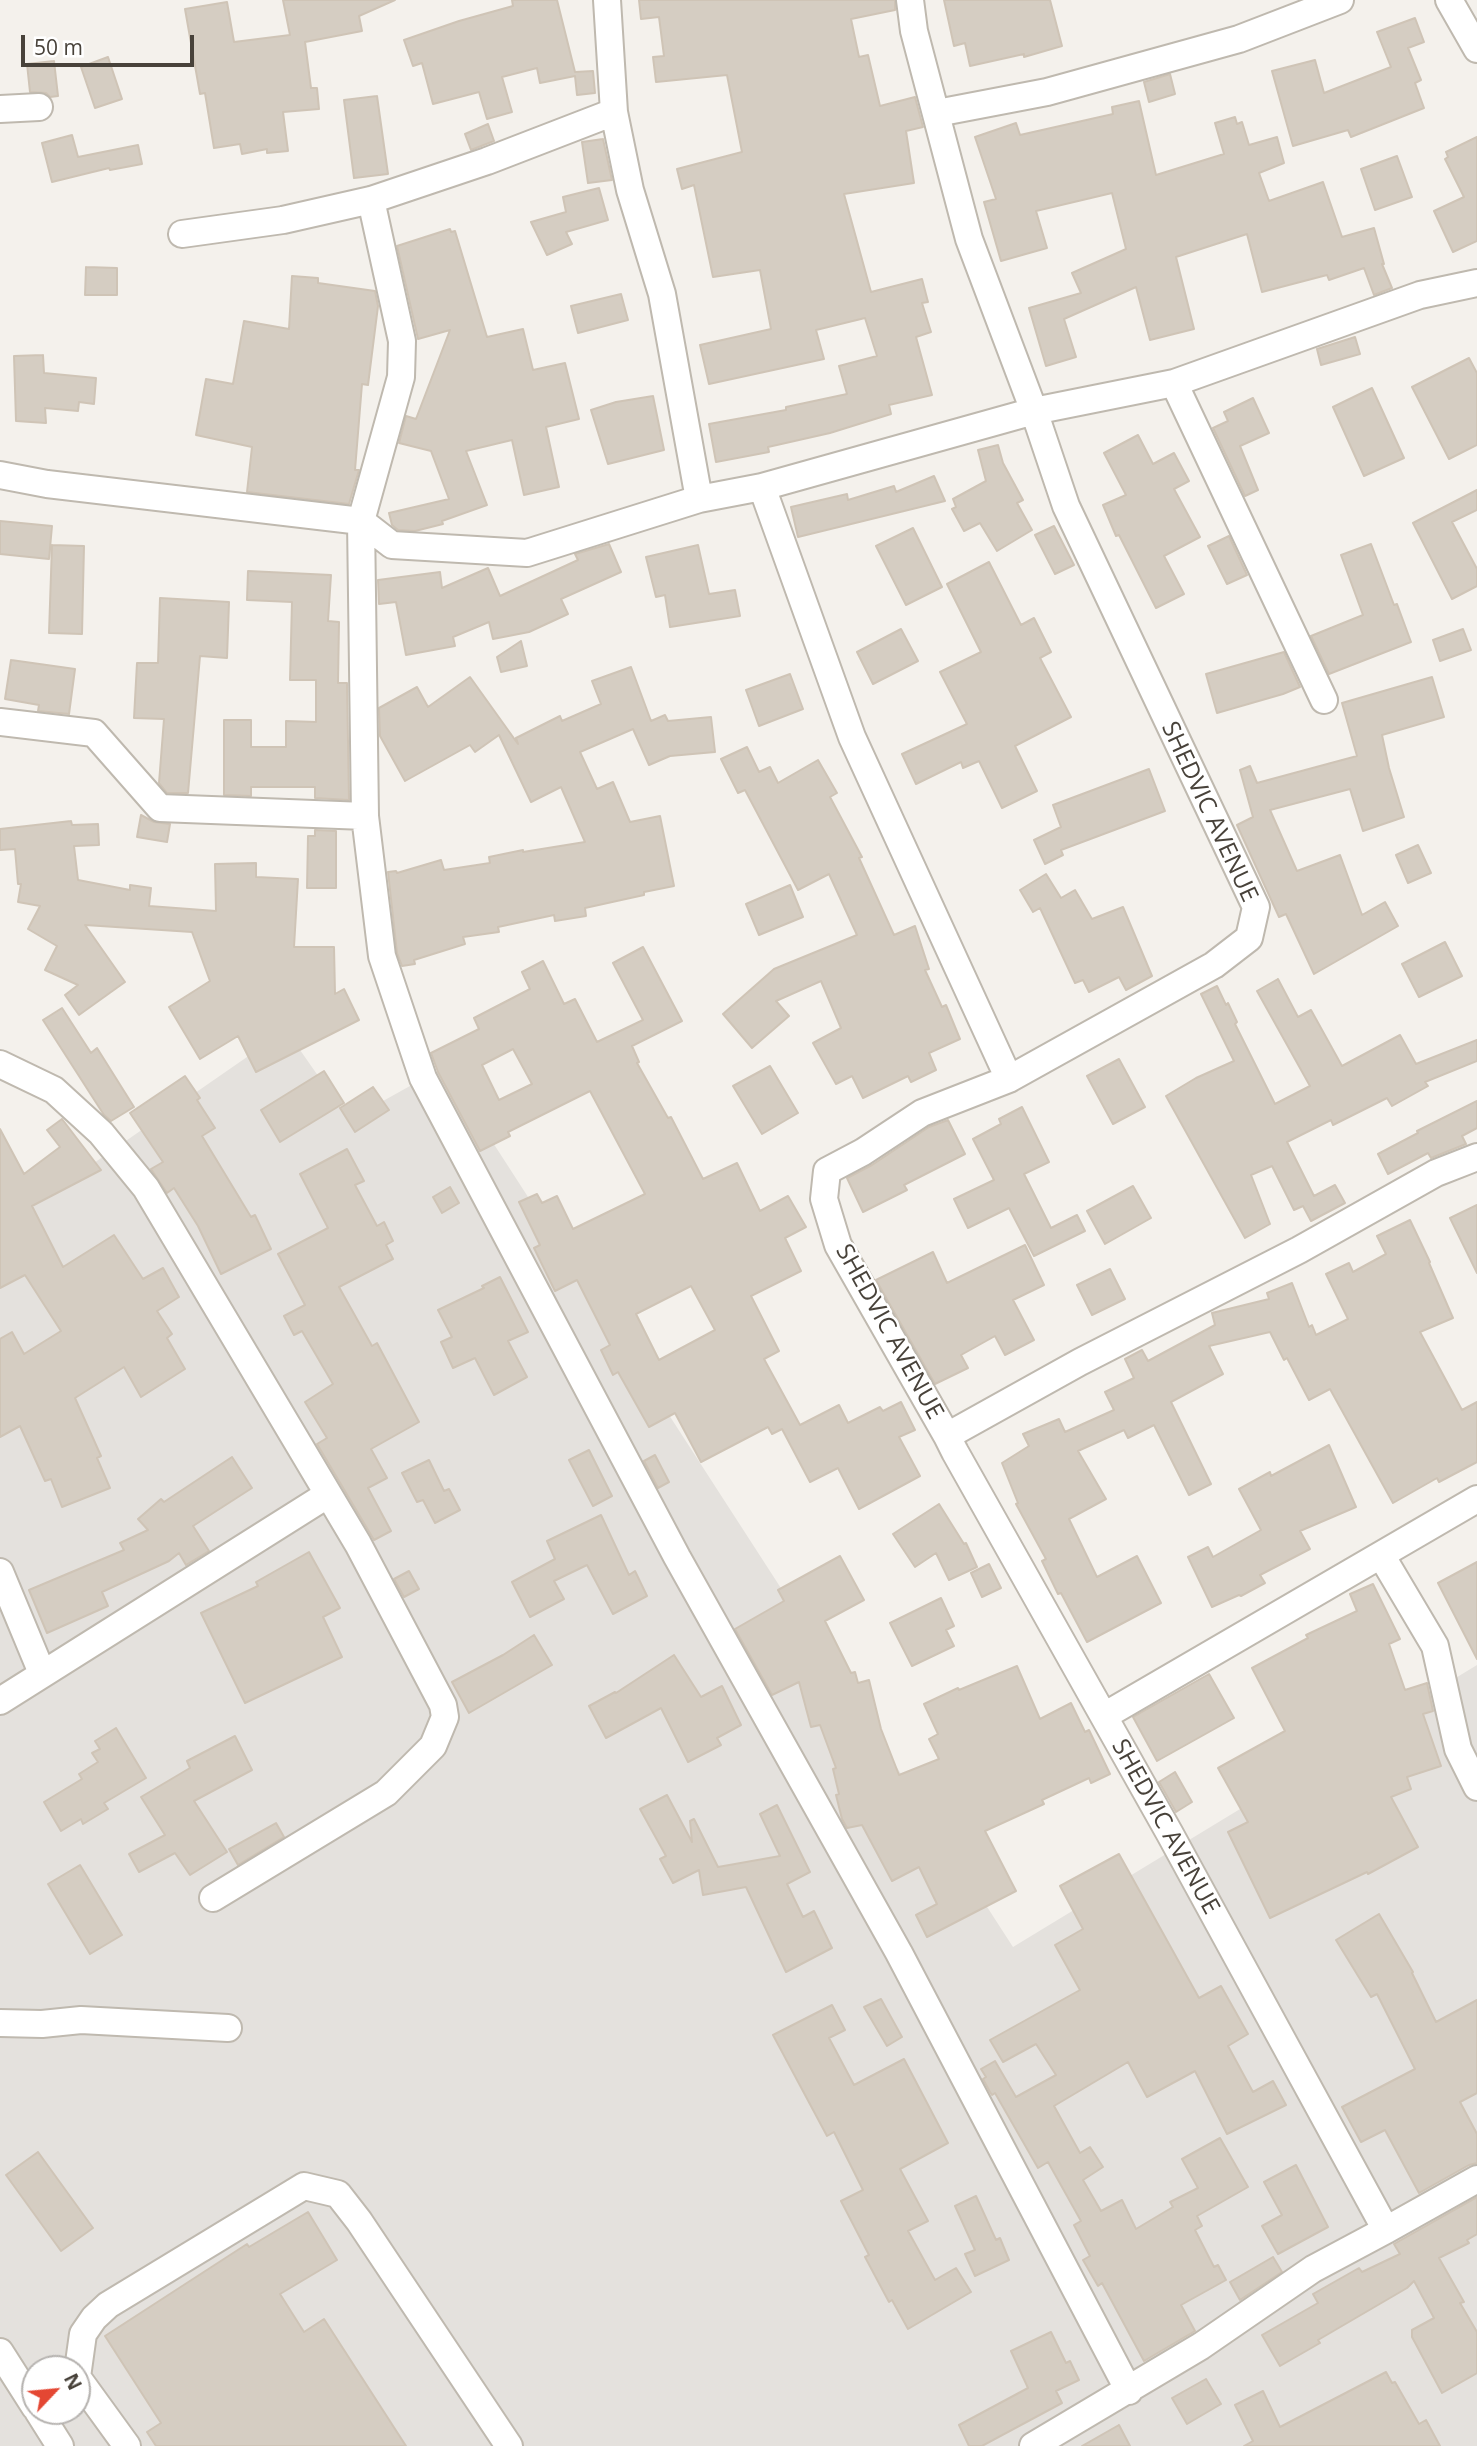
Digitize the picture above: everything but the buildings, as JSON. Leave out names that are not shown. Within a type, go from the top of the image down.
[{"type":"street","points":[[607,0],[614,112],[631,190],[662,294],[698,499]]},
{"type":"street","name":"SHEDVIC AVENUE","points":[[910,0],[915,32],[969,239],[1034,411],[1066,506],[1256,907],[1249,938],[1214,965],[1009,1079],[922,1114],[863,1152],[827,1171],[824,1199],[838,1245],[1104,1716],[1387,2230]]},
{"type":"street","points":[[937,113],[1046,92],[1227,42],[1340,0]]},
{"type":"street","points":[[1449,0],[1477,49]]},
{"type":"street","points":[[0,109],[39,107]]},
{"type":"street","points":[[182,234],[284,220],[371,200],[487,161],[614,112]]},
{"type":"street","points":[[371,200],[402,341],[401,377],[361,521],[365,817],[382,957],[423,1077],[677,1557],[899,1953],[1129,2391]]},
{"type":"street","points":[[0,475],[47,484],[361,521],[392,545],[527,553],[698,499],[762,487],[1034,411],[1174,383],[1420,295],[1477,284]]},
{"type":"street","points":[[1174,383],[1324,700]]},
{"type":"street","points":[[762,487],[852,737],[1009,1079]]},
{"type":"street","points":[[0,722],[94,733],[160,808],[365,817]]},
{"type":"street","points":[[0,1064],[54,1090],[101,1133],[146,1188],[358,1544],[443,1705],[445,1717],[433,1746],[386,1793],[213,1898]]},
{"type":"street","points":[[947,1436],[1080,1362],[1299,1250],[1436,1174],[1477,1157]]},
{"type":"street","points":[[0,1701],[327,1495]]},
{"type":"street","points":[[1104,1716],[1477,1499]]},
{"type":"street","points":[[1381,1555],[1434,1646],[1458,1749],[1477,1787]]},
{"type":"street","points":[[0,1572],[42,1673]]},
{"type":"street","points":[[0,2023],[42,2025],[81,2020],[228,2028]]},
{"type":"street","points":[[1033,2446],[1201,2346],[1313,2269],[1477,2179]]},
{"type":"street","points":[[80,2355],[83,2334],[94,2318],[108,2305],[304,2186],[338,2194],[359,2221],[509,2446]]},
{"type":"street","points":[[0,2352],[21,2385]]},
{"type":"street","points":[[91,2396],[127,2446]]},
{"type":"street","points":[[47,2425],[60,2446]]},
{"type":"shaded area","points":[[286,1030],[349,1120],[444,1067],[1013,1947],[1477,1665],[1477,2446],[0,2446],[0,1223],[42,1199]]}]
